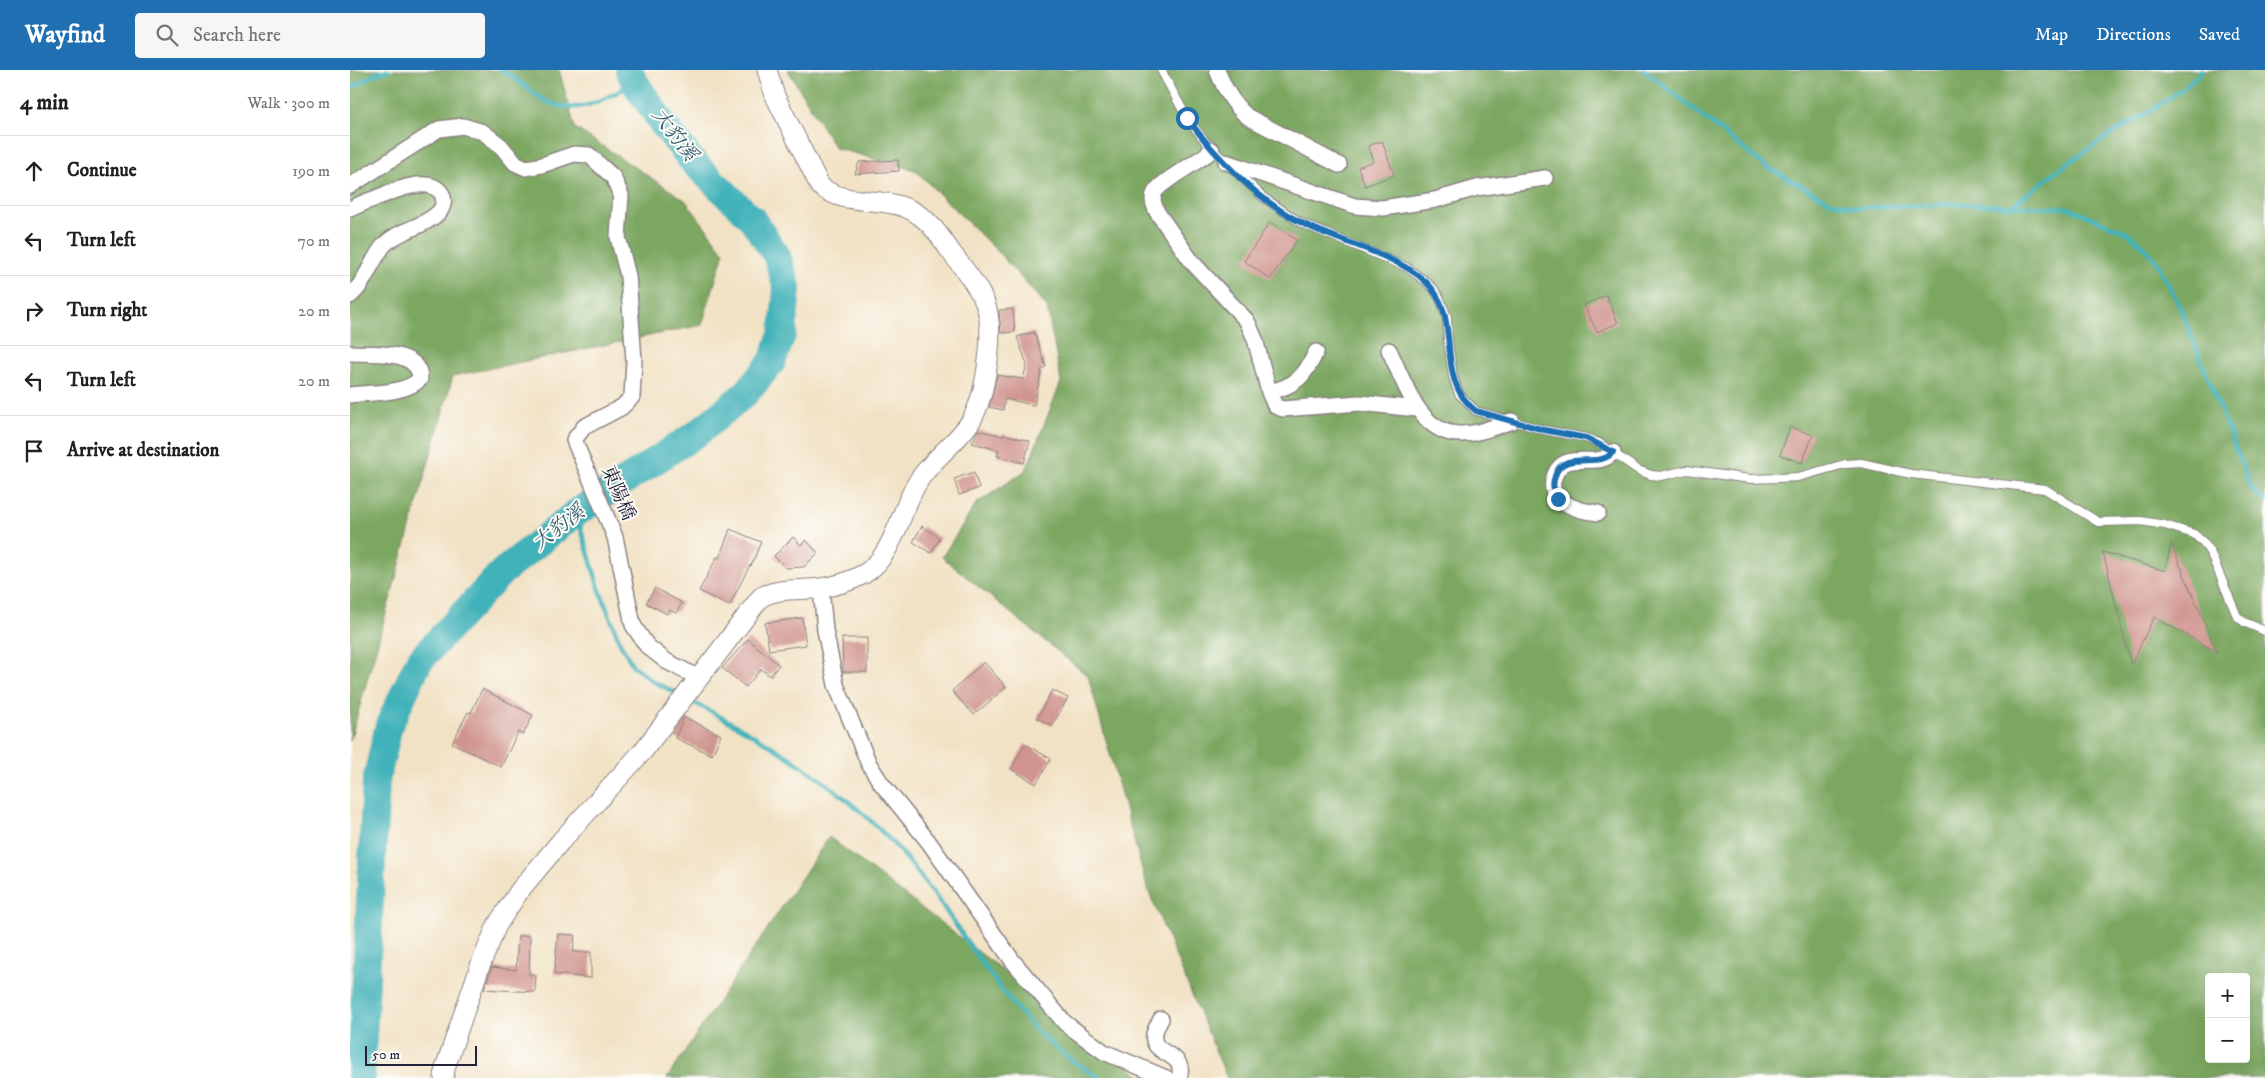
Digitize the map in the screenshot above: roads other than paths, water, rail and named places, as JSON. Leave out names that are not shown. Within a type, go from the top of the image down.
[{"type":"street","points":[[444,1078],[444,1068],[480,966],[497,925],[520,890],[561,841],[643,751],[762,597],[780,590],[821,588],[864,573],[877,562],[889,545],[919,480],[963,433],[979,401],[989,354],[989,324],[985,303],[971,279],[937,233],[920,215],[904,207],[880,202],[844,199],[830,194],[820,186],[775,96],[768,70]]},
{"type":"street","points":[[1217,70],[1230,97],[1239,110],[1248,117],[1339,165]]},
{"type":"street","name":"東陽橋","points":[[350,186],[439,129],[463,126],[483,132],[501,146],[515,163],[526,168],[542,165],[574,154],[588,155],[612,177],[621,195],[618,237],[628,276],[634,361],[632,397],[622,407],[584,427],[574,440],[615,537],[627,600],[634,625],[647,646],[694,683]]},
{"type":"street","points":[[1212,150],[1192,166],[1159,187],[1153,198],[1154,204],[1157,212],[1192,262],[1247,321],[1255,339],[1269,392],[1276,406],[1283,410],[1359,403],[1417,409]]},
{"type":"street","points":[[1226,162],[1356,206],[1383,208],[1435,200],[1477,188],[1546,178]]},
{"type":"street","points":[[350,209],[421,183],[435,188],[442,194],[444,201],[441,210],[432,218],[404,231],[385,244],[350,296]]},
{"type":"street","points":[[1389,350],[1417,409],[1446,432],[1458,434],[1472,433],[1512,421]]},
{"type":"street","points":[[1269,392],[1294,383],[1309,366],[1316,352]]},
{"type":"street","points":[[350,353],[405,358],[416,364],[420,370],[420,379],[414,385],[404,389],[350,395]]},
{"type":"street","points":[[1598,513],[1575,509],[1558,499],[1552,484],[1557,469],[1562,464],[1574,460],[1601,459],[1609,457],[1613,452]]},
{"type":"street","points":[[821,588],[825,630],[836,684],[869,764],[880,783],[928,841],[1012,960],[1065,1023],[1104,1052],[1166,1078]]},
{"type":"street","points":[[1161,1019],[1154,1034],[1154,1039],[1161,1051],[1180,1063],[1182,1069],[1179,1078]]},
{"type":"lane","points":[[1161,70],[1187,118],[1212,150],[1263,197],[1301,223],[1406,268],[1424,280],[1440,299],[1447,317],[1451,367],[1459,394],[1476,411],[1553,432],[1586,438],[1613,452],[1638,470],[1650,475],[1660,476],[1687,470],[1750,479],[1798,477],[1845,464],[1861,463],[1911,474],[2045,489],[2098,522],[2141,522],[2165,525],[2194,534],[2204,543],[2211,554],[2237,616],[2244,622],[2265,631]]},
{"type":"waterway","points":[[350,89],[373,75],[388,70]]},
{"type":"waterway","points":[[501,70],[542,99],[554,105],[567,107],[590,104],[635,83]]},
{"type":"waterway","name":"大豹溪","points":[[361,1078],[376,781],[389,725],[419,661],[502,572],[576,513],[699,432],[746,393],[772,362],[783,332],[787,288],[777,256],[752,219],[694,163],[663,124],[635,83],[629,70]]},
{"type":"waterway","points":[[1644,70],[1765,166],[1829,201],[1858,208],[1957,204],[2069,208],[2128,233],[2146,248],[2159,266],[2181,309],[2249,483],[2257,495],[2265,501]]},
{"type":"waterway","points":[[2011,207],[2078,156],[2181,90],[2202,70]]},
{"type":"waterway","points":[[576,513],[599,588],[620,643],[633,666],[654,682],[680,695]]},
{"type":"waterway","points":[[689,700],[746,731],[802,766],[855,806],[879,828],[919,874],[985,968],[1020,1013],[1053,1046],[1100,1078]]}]
